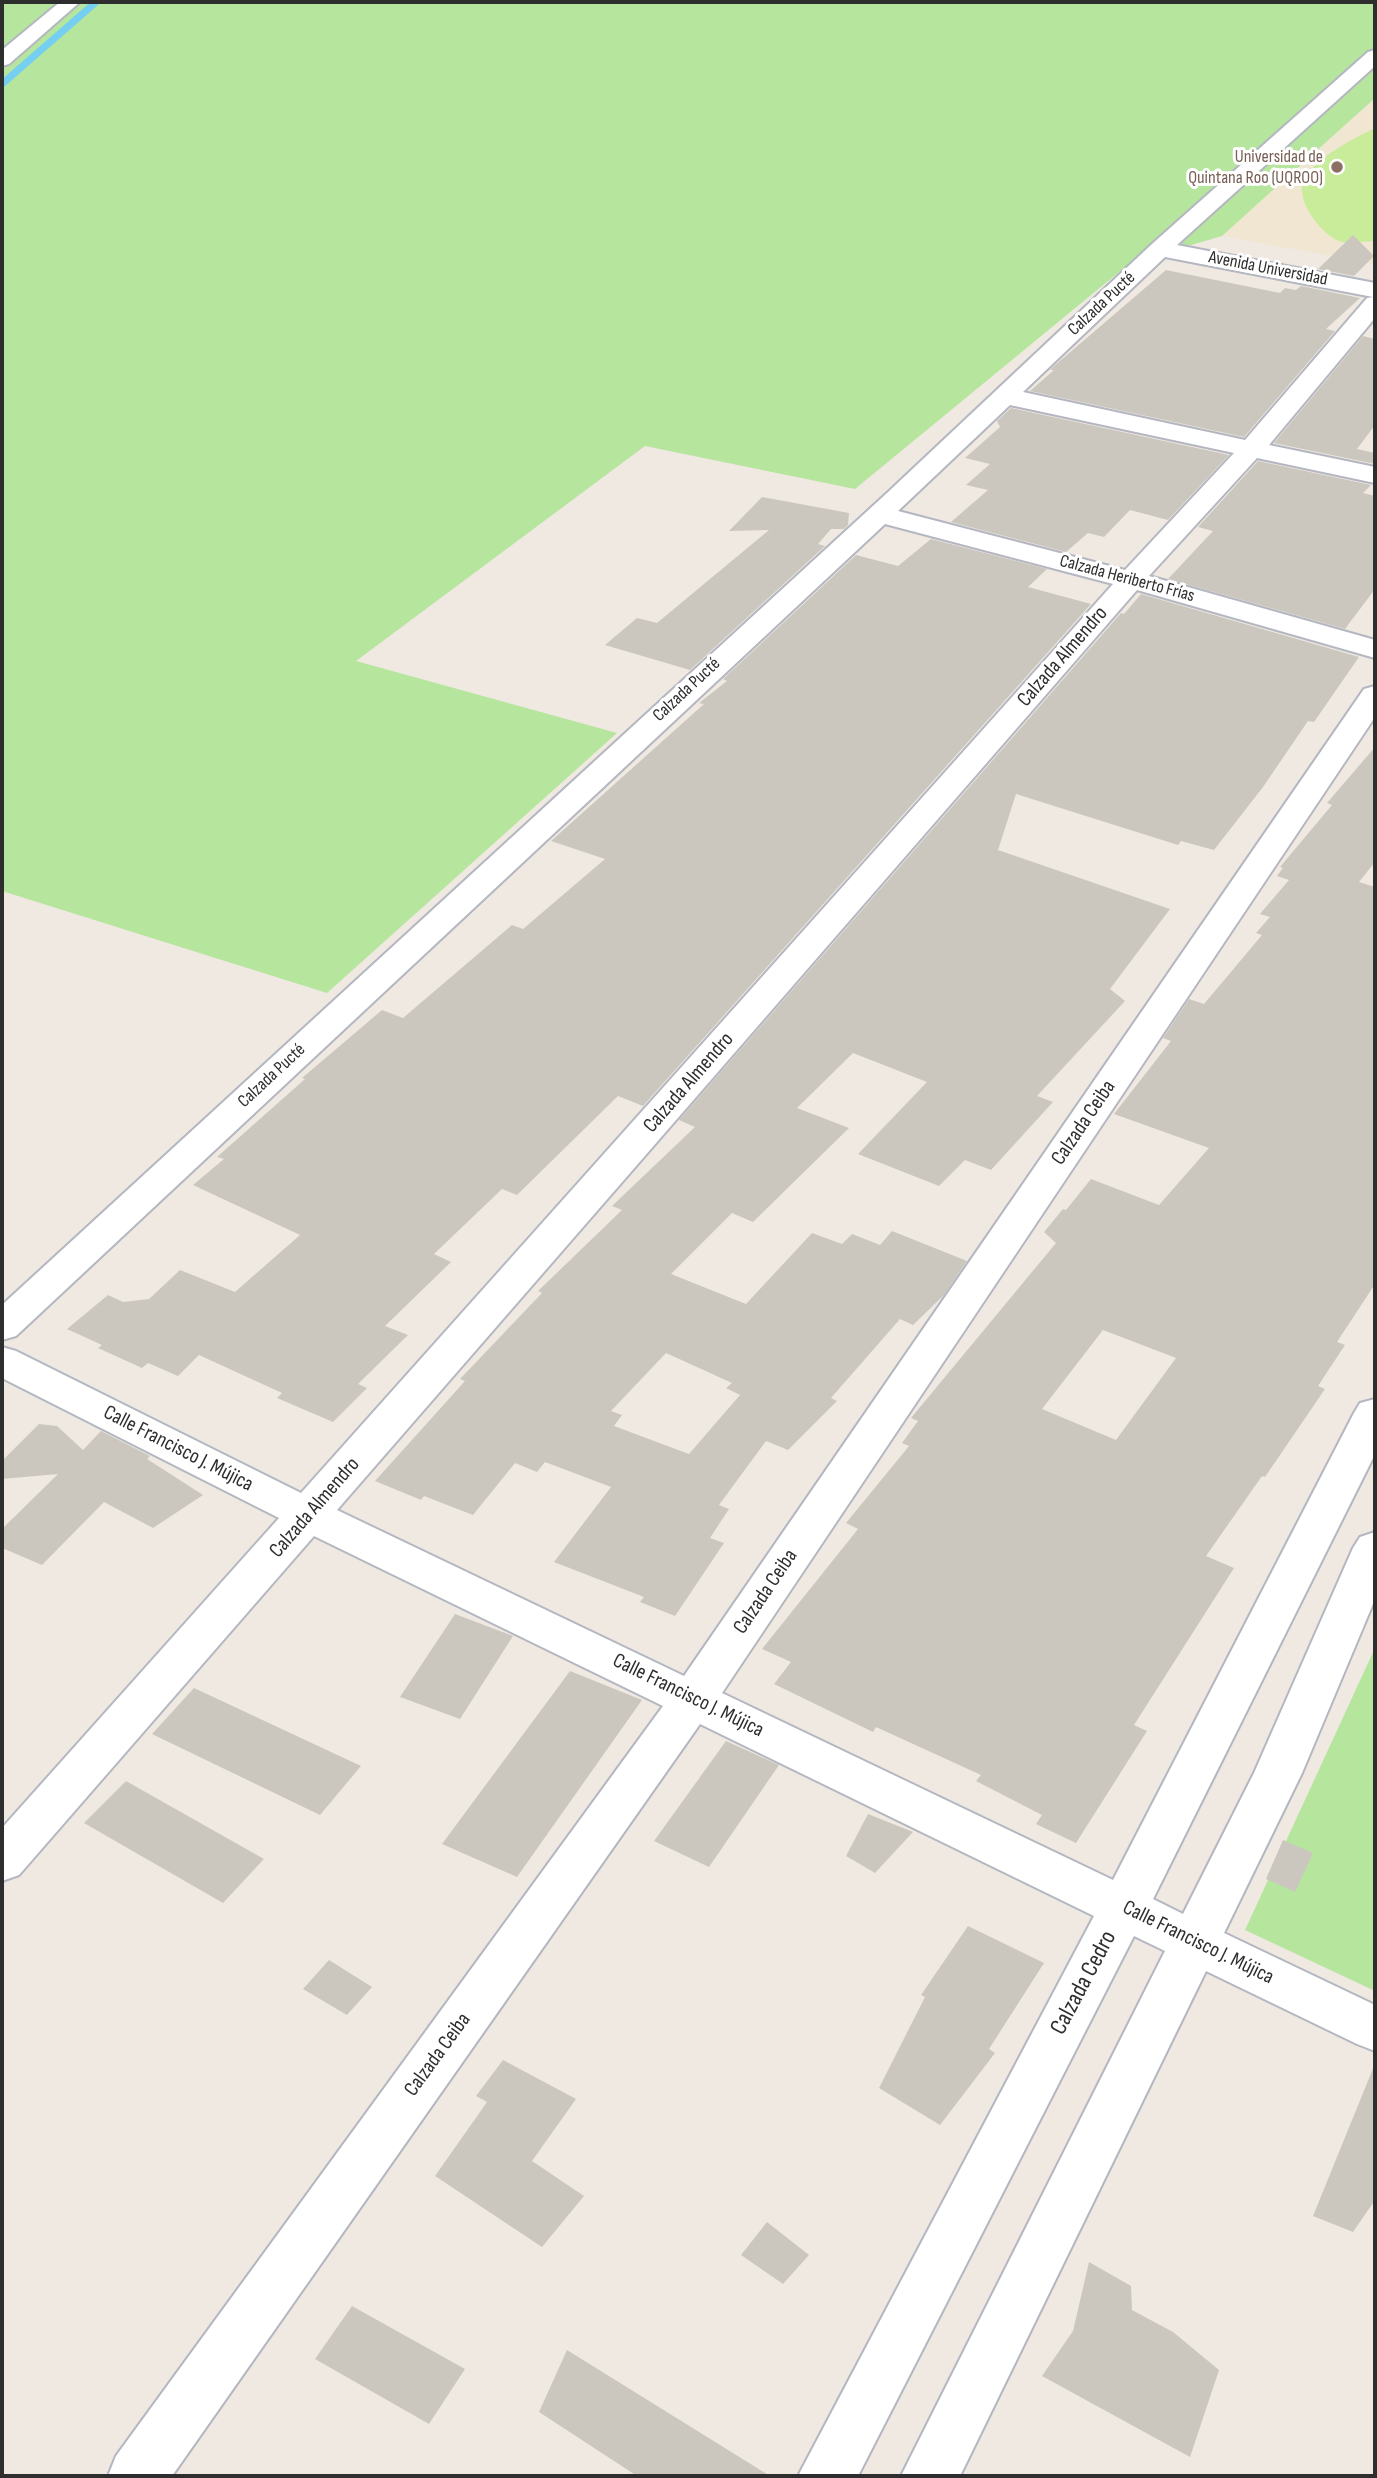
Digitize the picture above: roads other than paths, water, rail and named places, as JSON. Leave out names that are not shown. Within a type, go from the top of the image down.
[{"type":"street","points":[[2,60],[71,2]]},
{"type":"street","name":"Calzada Pucté","points":[[2,1327],[1168,242],[1375,56]]},
{"type":"street","name":"Avenida Universidad","points":[[1168,242],[1375,274]]},
{"type":"street","name":"Avenida Universidad","points":[[1168,242],[1375,290]]},
{"type":"street","name":"Calzada Almendro","points":[[2,1861],[1140,570],[1252,448],[1375,303]]},
{"type":"street","points":[[1005,396],[1375,475]]},
{"type":"street","name":"Calzada Heriberto Frías","points":[[886,507],[1375,627]]},
{"type":"street","name":"Calzada Heriberto Frías","points":[[1140,570],[1375,649]]},
{"type":"street","name":"Calzada Ceiba","points":[[136,2476],[694,1698],[1375,695]]},
{"type":"street","name":"Calle Francisco J. Mújica","points":[[2,1361],[309,1515],[694,1698],[1375,2029]]},
{"type":"street","name":"Calzada Cedro","points":[[827,2476],[1124,1907],[1375,1413]]},
{"type":"street","points":[[930,2476],[1197,1942],[1278,1773],[1375,1548]]},
{"type":"waterway","points":[[2,84],[96,2]]},
{"type":"place","name":"Universidad de Quintana Roo (UQROO)","points":[[1337,167]]}]
